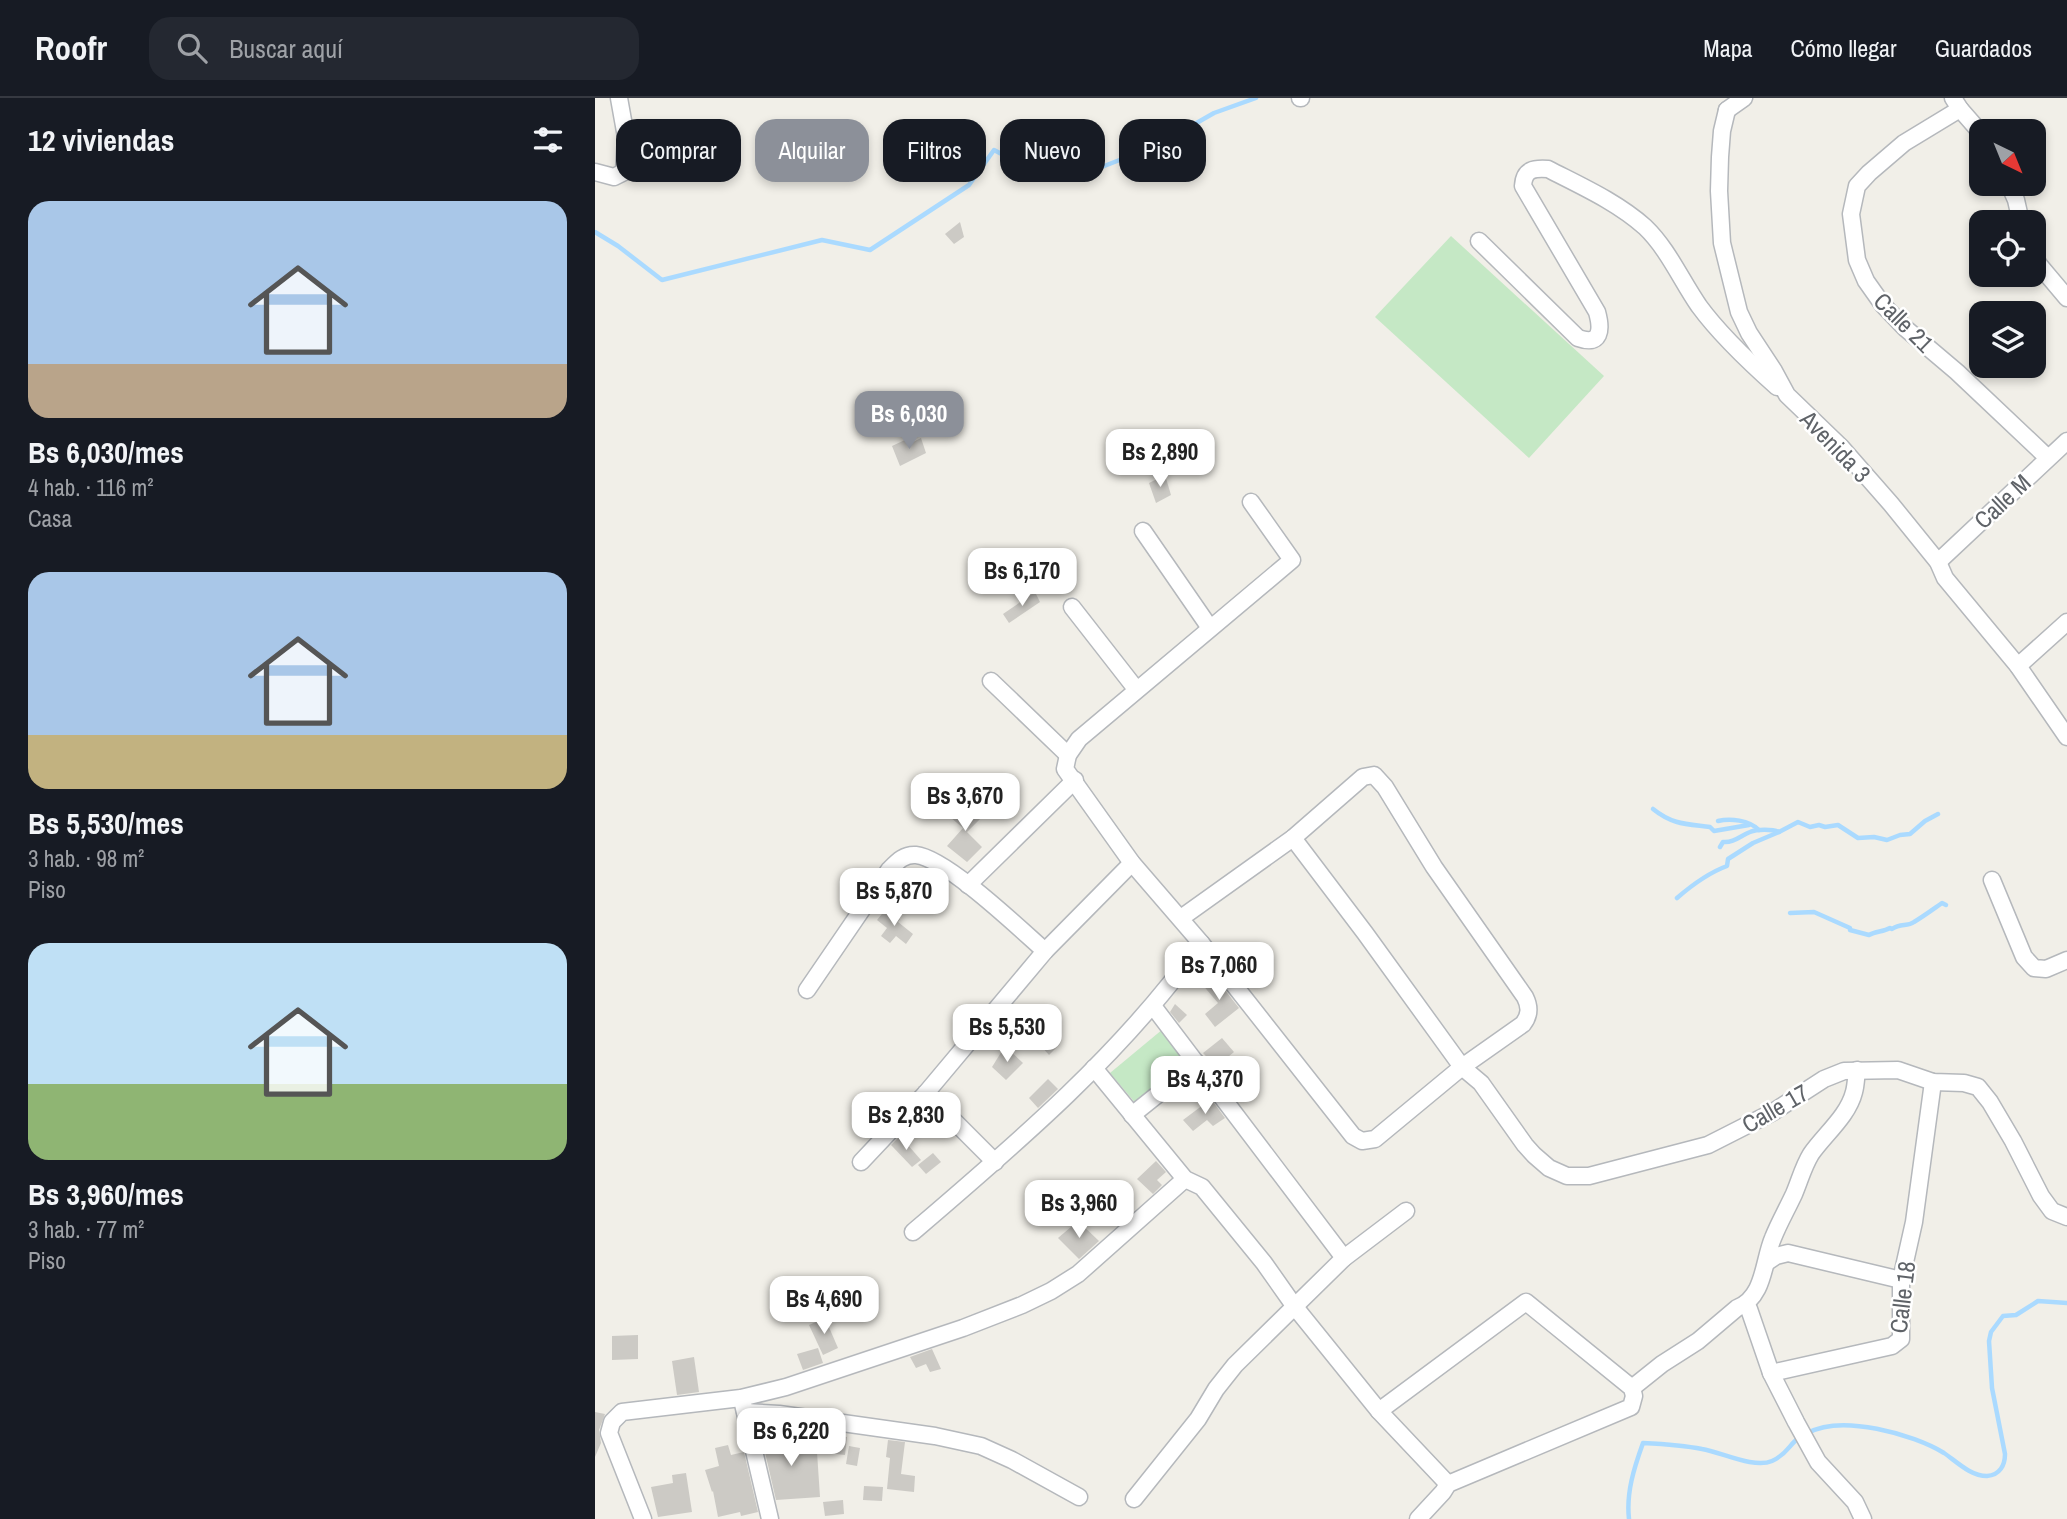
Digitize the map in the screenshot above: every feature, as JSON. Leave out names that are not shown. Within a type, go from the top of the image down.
[{"type":"street","points":[[595,172],[614,177],[624,172],[626,137],[619,98]]},
{"type":"street","points":[[1722,104],[1744,98]]},
{"type":"street","name":"Avenida 3","points":[[1722,104],[1719,191],[1722,243],[1739,312],[1749,333],[1787,395],[1841,447],[1938,562],[1945,578],[2018,666],[2067,737]]},
{"type":"street","points":[[1957,104],[1969,119]]},
{"type":"street","name":"Calle 21","points":[[1957,104],[1904,144],[1857,186],[1851,214],[1857,260],[1866,282],[1905,328],[1957,372],[2048,458]]},
{"type":"street","points":[[1479,241],[1578,338],[1587,341],[1598,335],[1601,327],[1597,312],[1523,186],[1528,172],[1535,168],[1548,169],[1625,211],[1646,228],[1665,251],[1698,305],[1715,327],[1787,395]]},
{"type":"street","points":[[2046,273],[2067,298]]},
{"type":"street","name":"Calle M","points":[[1938,562],[2067,441]]},
{"type":"street","points":[[1181,918],[1293,838],[1363,777],[1374,775],[1385,787],[1434,867],[1528,1002],[1528,1015],[1523,1024],[1462,1067],[1375,1139],[1362,1141],[1353,1136],[1181,918],[1132,863],[1065,769],[1067,755],[1079,739],[1292,560],[1251,502]]},
{"type":"street","points":[[1143,531],[1210,628]]},
{"type":"street","points":[[1072,607],[1136,689]]},
{"type":"street","points":[[2018,666],[2067,622]]},
{"type":"street","points":[[991,681],[1067,755]]},
{"type":"street","points":[[968,886],[1075,780]]},
{"type":"street","name":"Calle 17","points":[[1293,838],[1462,1067],[1481,1083],[1525,1145],[1549,1168],[1567,1176],[1589,1176],[1708,1145],[1773,1112],[1824,1079],[1844,1070],[1898,1070],[1933,1082],[1965,1083],[1978,1087],[2013,1141],[2041,1196],[2052,1211],[2067,1217]]},
{"type":"street","points":[[807,990],[888,870],[902,857],[915,855],[935,860],[1045,951]]},
{"type":"street","points":[[861,1162],[926,1093],[1045,951],[1132,863]]},
{"type":"street","points":[[1992,880],[2024,957],[2034,968],[2046,969],[2067,960]]},
{"type":"street","points":[[913,1232],[995,1162],[1094,1068],[1153,1006],[1201,943]]},
{"type":"street","points":[[1153,1006],[1344,1258]]},
{"type":"street","points":[[1132,1115],[1197,1063]]},
{"type":"street","points":[[1094,1068],[1185,1179],[1202,1187],[1380,1411],[1448,1485]]},
{"type":"street","points":[[1632,1388],[1662,1364],[1698,1341],[1755,1293],[1767,1262],[1772,1239],[1795,1192],[1800,1175],[1811,1154],[1837,1123],[1854,1094],[1857,1070]]},
{"type":"street","name":"Calle 18","points":[[1771,1373],[1898,1343],[1902,1334],[1901,1280],[1914,1222],[1933,1082]]},
{"type":"street","points":[[926,1093],[995,1162]]},
{"type":"street","points":[[743,1405],[963,1328],[1051,1291],[1078,1274],[1185,1179]]},
{"type":"street","points":[[1133,1499],[1198,1419],[1216,1389],[1235,1365],[1344,1258],[1406,1211]]},
{"type":"street","points":[[1767,1262],[1776,1255],[1788,1253],[1901,1280]]},
{"type":"street","points":[[1380,1411],[1526,1303],[1632,1388],[1634,1396],[1631,1407],[1448,1485],[1418,1519]]},
{"type":"street","points":[[1744,1305],[1749,1309],[1771,1373],[1818,1462],[1855,1502],[1863,1519]]},
{"type":"street","points":[[743,1405],[770,1519]]},
{"type":"street","points":[[643,1519],[609,1433],[612,1422],[622,1412],[743,1405],[779,1413],[935,1436],[981,1446],[1079,1497]]},
{"type":"green space","points":[[1451,236],[1604,376],[1529,458],[1375,317]]},
{"type":"green space","points":[[1163,1029],[1189,1062],[1137,1105],[1110,1073]]},
{"type":"building","points":[[960,222],[964,237],[954,244],[945,234]]},
{"type":"building","points":[[921,438],[926,453],[900,466],[892,446],[907,439],[909,444]]},
{"type":"building","points":[[1165,475],[1171,495],[1156,503],[1149,483]]},
{"type":"building","points":[[1035,592],[1040,602],[1009,623],[1003,614]]},
{"type":"building","points":[[962,802],[981,818],[967,832],[982,847],[967,862],[947,846],[963,828],[950,817]]},
{"type":"building","points":[[886,909],[900,919],[898,922],[913,934],[906,944],[896,936],[890,943],[881,936],[887,928],[877,920]]},
{"type":"building","points":[[1213,975],[1239,1008],[1215,1027],[1205,1014],[1218,1003],[1201,983]]},
{"type":"building","points":[[1175,1004],[1187,1015],[1179,1023],[1170,1012]]},
{"type":"building","points":[[1052,1035],[1060,1044],[1049,1055],[1041,1046]]},
{"type":"building","points":[[1222,1038],[1234,1052],[1216,1067],[1203,1053]]},
{"type":"building","points":[[1005,1046],[1023,1063],[1006,1080],[992,1067]]},
{"type":"building","points":[[1048,1079],[1058,1089],[1038,1108],[1029,1098]]},
{"type":"building","points":[[1211,1099],[1225,1118],[1213,1126],[1207,1120],[1193,1131],[1183,1120]]},
{"type":"building","points":[[900,1136],[921,1160],[912,1167],[891,1145]]},
{"type":"building","points":[[933,1153],[941,1162],[926,1174],[918,1165]]},
{"type":"building","points":[[1156,1161],[1166,1172],[1157,1180],[1162,1185],[1153,1194],[1137,1179]]},
{"type":"building","points":[[1078,1221],[1099,1241],[1079,1259],[1058,1238]]},
{"type":"building","points":[[825,1318],[838,1348],[823,1355],[809,1325]]},
{"type":"building","points":[[638,1335],[638,1359],[612,1360],[612,1336]]},
{"type":"building","points":[[818,1348],[823,1363],[803,1370],[797,1354]]},
{"type":"building","points":[[932,1349],[941,1369],[930,1372],[926,1364],[916,1368],[910,1357]]},
{"type":"building","points":[[694,1357],[699,1392],[677,1395],[672,1361]]},
{"type":"building","points":[[595,1412],[605,1414],[599,1430],[601,1443],[595,1457]]},
{"type":"building","points":[[787,1426],[794,1455],[817,1452],[820,1497],[776,1500],[763,1433]]},
{"type":"building","points":[[829,1435],[847,1437],[845,1455],[827,1453]]},
{"type":"building","points":[[888,1440],[905,1442],[901,1474],[915,1476],[914,1492],[887,1489],[890,1458],[886,1457]]},
{"type":"building","points":[[728,1445],[731,1455],[744,1452],[758,1512],[741,1516],[740,1512],[718,1517],[713,1491],[705,1470],[719,1466],[715,1448]]},
{"type":"building","points":[[849,1446],[860,1448],[857,1466],[846,1464]]},
{"type":"building","points":[[686,1473],[692,1512],[658,1517],[651,1487],[673,1483],[672,1475]]},
{"type":"building","points":[[864,1486],[883,1487],[882,1501],[863,1500]]},
{"type":"building","points":[[843,1500],[844,1514],[825,1516],[823,1502]]},
{"type":"waterway","points":[[595,232],[662,280],[822,240],[870,250],[969,185],[994,150],[1034,171],[1094,170],[1158,145],[1214,113],[1256,98]]},
{"type":"waterway","points":[[1653,809],[1674,821],[1710,827],[1714,831],[1749,825]]},
{"type":"waterway","points":[[1720,847],[1723,842],[1753,831],[1779,832],[1798,822],[1810,827],[1838,825],[1858,838],[1887,840],[1910,834],[1938,814]]},
{"type":"waterway","points":[[1718,821],[1739,821],[1759,830]]},
{"type":"waterway","points":[[1677,898],[1713,872],[1727,866],[1728,859],[1753,843],[1779,832]]},
{"type":"waterway","points":[[1790,913],[1814,912],[1850,930],[1869,935],[1911,923],[1942,903],[1946,905]]},
{"type":"waterway","points":[[1808,1433],[1839,1425],[1896,1433],[1931,1446],[1975,1474],[1995,1474],[2003,1466],[2005,1454],[1992,1388],[1989,1341],[1991,1332],[2003,1316],[2016,1315],[2038,1301],[2067,1303]]},
{"type":"waterway","points":[[1629,1519],[1630,1490],[1643,1443],[1695,1448],[1747,1462],[1765,1463],[1782,1455],[1800,1437]]}]
